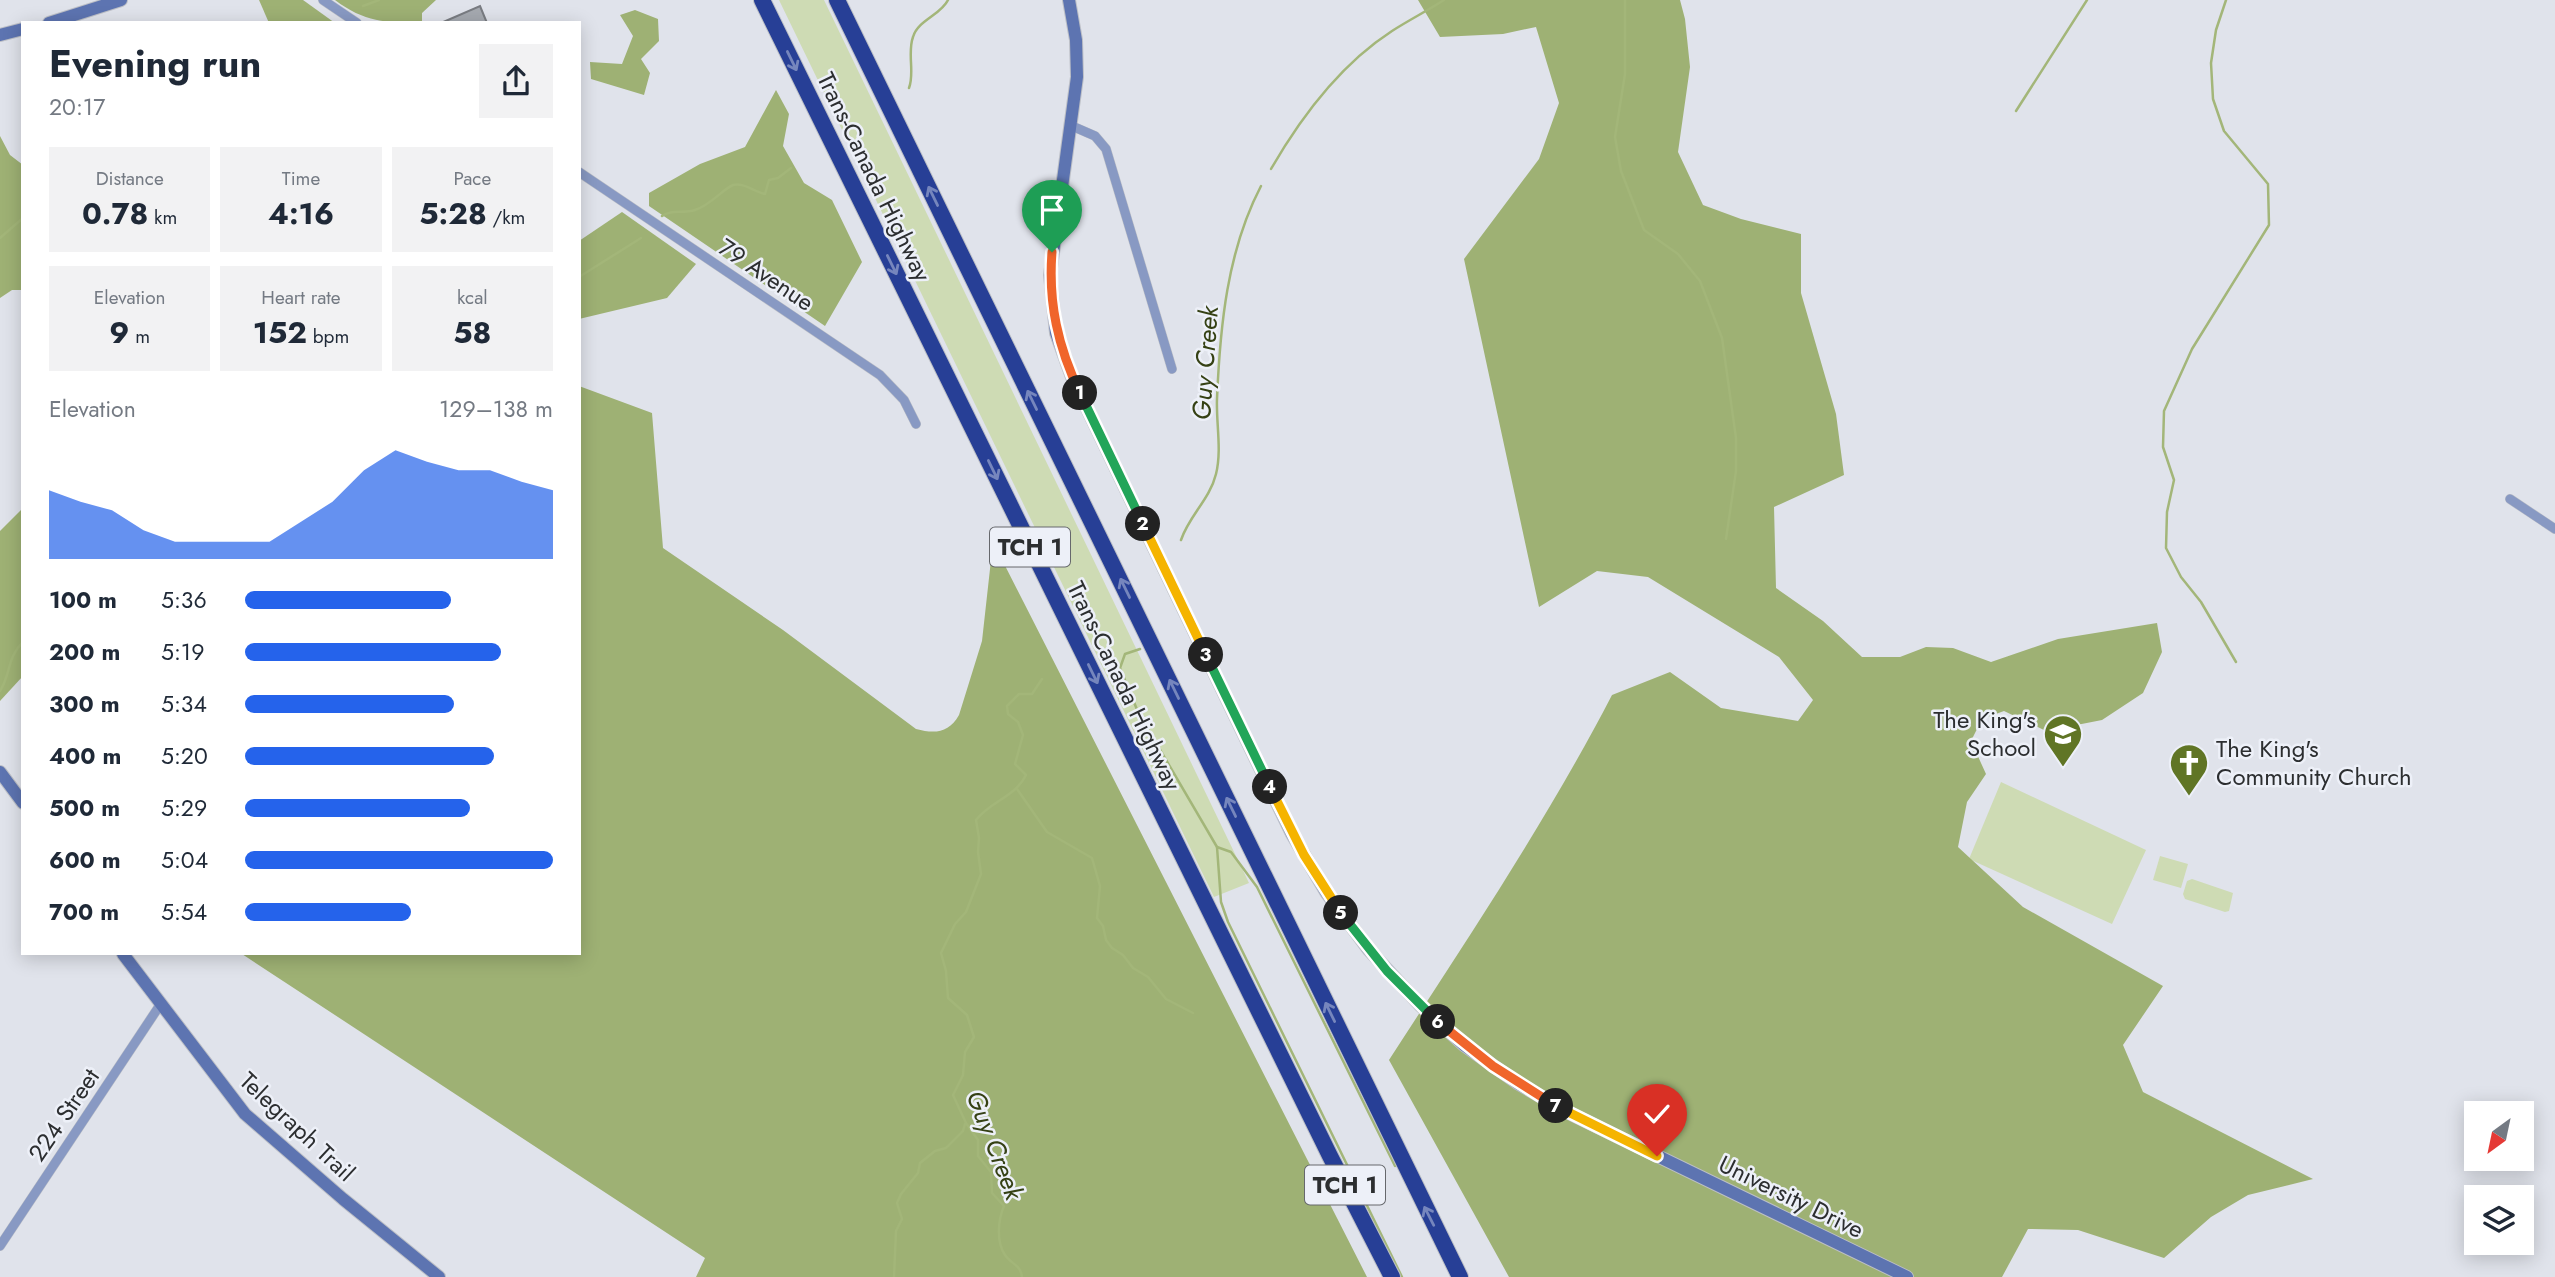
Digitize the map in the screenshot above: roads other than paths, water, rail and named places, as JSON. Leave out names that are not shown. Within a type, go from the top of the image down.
[{"type":"highway","name":"Trans-Canada Highway","points":[[762,0],[1309,1114],[1392,1277]]},
{"type":"highway","name":"Trans-Canada Highway","points":[[837,0],[1460,1277]]},
{"type":"street","points":[[55,21],[121,0]]},
{"type":"street","points":[[323,0],[354,21]]},
{"type":"street","name":"University Drive","points":[[1069,0],[1077,60],[1072,126],[1050,275],[1052,312],[1063,354],[1292,834],[1340,911],[1387,971],[1438,1023],[1519,1084],[1573,1115],[1907,1277]]},
{"type":"street","points":[[0,35],[21,30]]},
{"type":"street","points":[[1072,126],[1095,136],[1106,149],[1172,369]]},
{"type":"street","name":"79 Avenue","points":[[581,173],[880,375],[904,400],[916,424]]},
{"type":"street","points":[[2510,499],[2555,529]]},
{"type":"street","points":[[0,772],[21,800]]},
{"type":"street","name":"Telegraph Trail","points":[[123,955],[227,1093],[262,1130],[439,1277]]},
{"type":"street","name":"224 Street","points":[[0,1245],[160,1005]]},
{"type":"waterway","points":[[363,6],[379,0]]},
{"type":"waterway","points":[[909,88],[913,37],[920,26],[948,0]]},
{"type":"waterway","name":"Guy Creek","points":[[1271,169],[1295,130],[1339,75],[1373,44],[1444,0]]},
{"type":"waterway","points":[[1625,0],[1625,74],[1615,137],[1621,171],[1644,230],[1678,254],[1700,281],[1722,338],[1736,438],[1736,471],[1726,539]]},
{"type":"waterway","points":[[2016,111],[2087,0]]},
{"type":"waterway","points":[[2226,0],[2216,30],[2211,63],[2213,99],[2224,131],[2268,184],[2269,225],[2192,349],[2164,411],[2163,447],[2174,480],[2167,512],[2166,548],[2181,577],[2201,602],[2236,662]]},
{"type":"waterway","points":[[662,216],[701,208],[737,184],[765,194],[769,180],[778,178],[791,168]]},
{"type":"waterway","name":"Guy Creek","points":[[1181,540],[1216,474],[1219,456],[1218,372],[1227,290],[1240,237],[1261,186]]},
{"type":"waterway","points":[[0,238],[21,220]]},
{"type":"waterway","points":[[581,276],[641,238]]},
{"type":"waterway","points":[[0,691],[14,654],[21,644]]},
{"type":"waterway","points":[[1140,649],[1125,654],[1120,668],[1138,712],[1217,847],[1221,902],[1228,922],[1402,1277]]},
{"type":"waterway","name":"Guy Creek","points":[[1022,1277],[1018,1267],[1002,1250],[999,1231],[1004,1206],[992,1193],[991,1172],[978,1156],[978,1140],[966,1123],[953,1095],[963,1075],[965,1052],[974,1037],[967,1015],[948,998],[946,971],[941,953],[955,924],[966,912],[981,874],[976,820],[1016,789],[1026,775],[1015,764],[1023,735],[1018,722],[1008,714],[1007,706],[1019,694],[1032,694],[1042,679]]},
{"type":"waterway","points":[[1017,789],[1047,832],[1092,858],[1100,886],[1097,918],[1112,948],[1123,955],[1133,968],[1148,977],[1166,999],[1193,1013]]},
{"type":"waterway","points":[[1217,847],[1231,852],[1257,887],[1395,1166]]},
{"type":"waterway","points":[[894,1277],[896,1231],[902,1219],[897,1203],[901,1194],[918,1173],[920,1163],[935,1151],[946,1148],[963,1131],[965,1124]]},
{"type":"place","name":"The King's School","points":[[2063,768]]},
{"type":"place","name":"The King's Community Church","points":[[2189,797]]}]
